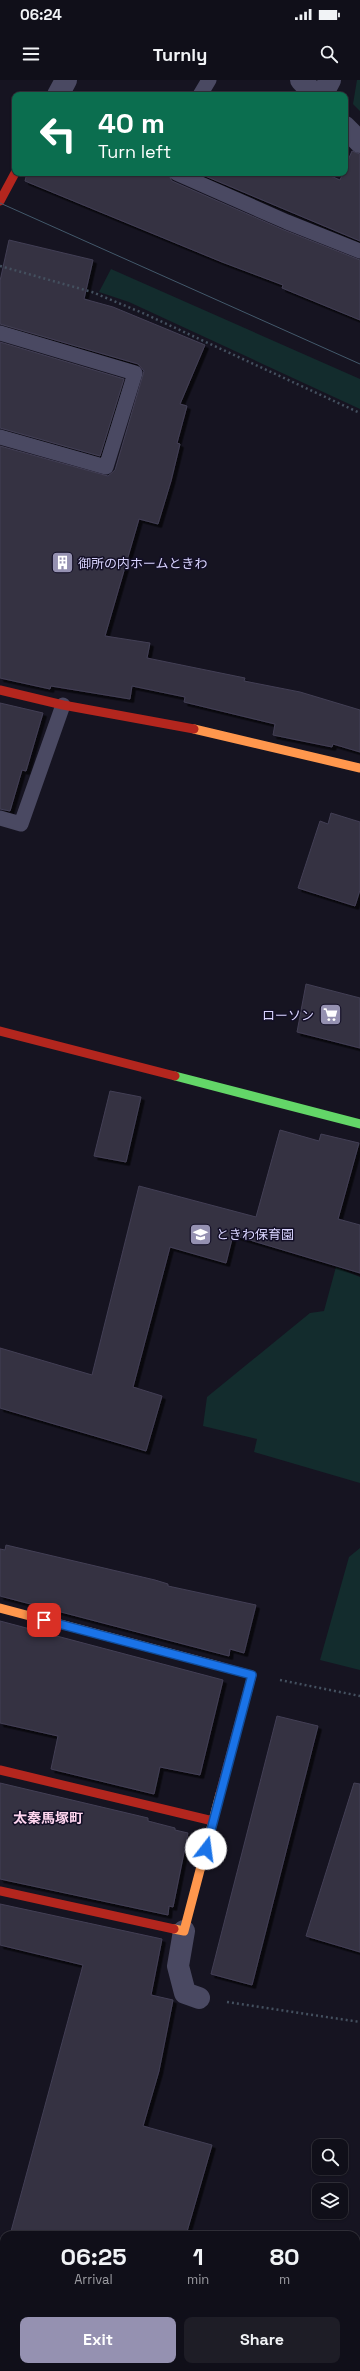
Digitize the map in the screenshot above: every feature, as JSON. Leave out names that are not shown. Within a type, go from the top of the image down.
[{"type":"street","points":[[60,92],[66,80]]},
{"type":"street","points":[[301,80],[312,92]]},
{"type":"street","points":[[324,92],[330,80]]},
{"type":"street","points":[[348,130],[360,142]]},
{"type":"street","points":[[0,201],[13,176]]},
{"type":"street","points":[[0,690],[63,705],[185,727],[360,768]]},
{"type":"street","points":[[0,1031],[360,1124]]},
{"type":"street","points":[[0,1608],[252,1675],[184,1931],[178,1966],[185,1993],[199,1998]]},
{"type":"street","points":[[0,1770],[213,1821]]},
{"type":"street","points":[[0,1891],[184,1931]]},
{"type":"lane","points":[[202,92],[209,80]]},
{"type":"lane","points":[[183,176],[287,222],[360,251]]},
{"type":"lane","points":[[0,333],[135,373],[106,467],[0,437]]},
{"type":"lane","points":[[0,818],[21,824],[63,705]]},
{"type":"path","points":[[0,266],[92,292],[360,412]]},
{"type":"path","points":[[252,1675],[360,1696]]},
{"type":"path","points":[[199,1998],[360,2022]]},
{"type":"green space","points":[[357,80],[360,80],[360,111],[353,104]]},
{"type":"green space","points":[[111,269],[360,379],[360,409],[129,302],[99,292]]},
{"type":"green space","points":[[336,1267],[360,1277],[360,1483],[254,1452],[257,1439],[203,1426],[207,1397],[310,1313],[324,1311]]},
{"type":"green space","points":[[360,1548],[360,1670],[320,1660],[349,1557]]},
{"type":"building","points":[[352,151],[360,154],[360,241],[205,176],[331,176],[340,180],[342,176],[348,176],[348,160]]},
{"type":"building","points":[[26,176],[169,176],[172,181],[284,230],[360,260],[360,320],[282,288],[283,285],[222,262],[25,181]]},
{"type":"building","points":[[9,240],[93,260],[84,299],[113,307],[205,345],[180,404],[187,406],[177,443],[180,444],[171,481],[158,524],[139,519],[105,636],[150,643],[147,658],[245,678],[244,681],[300,692],[360,710],[360,752],[333,744],[332,747],[273,735],[275,724],[184,702],[185,697],[132,686],[130,699],[51,686],[50,689],[0,678],[0,446],[108,476],[115,470],[144,371],[138,364],[0,324],[0,281]]},
{"type":"building","points":[[0,342],[124,379],[100,456],[0,428]]},
{"type":"building","points":[[0,703],[43,713],[26,771],[22,770],[10,811],[0,809]]},
{"type":"building","points":[[331,813],[360,822],[360,890],[355,906],[298,888],[320,821],[328,824]]},
{"type":"building","name":"ローソン","points":[[306,984],[360,998],[360,1048],[297,1032]]},
{"type":"building","points":[[110,1091],[141,1097],[126,1162],[94,1156]]},
{"type":"building","points":[[280,1130],[319,1141],[321,1134],[359,1143],[338,1219],[360,1225],[360,1273],[233,1235],[226,1263],[170,1247],[133,1387],[162,1396],[146,1451],[0,1408],[0,1348],[92,1375],[139,1186],[256,1217]]},
{"type":"building","points":[[6,1545],[155,1580],[168,1584],[168,1586],[256,1605],[244,1653],[230,1649],[229,1656],[0,1596],[0,1549],[5,1550]]},
{"type":"building","points":[[0,1621],[223,1680],[200,1775],[160,1767],[154,1794],[51,1769],[58,1736],[0,1723]]},
{"type":"building","points":[[277,1716],[318,1726],[252,1985],[211,1974]]},
{"type":"building","points":[[0,1783],[148,1818],[148,1821],[188,1833],[173,1907],[169,1906],[168,1915],[0,1879]]},
{"type":"building","points":[[354,1783],[360,1784],[360,1952],[306,1936]]},
{"type":"building","points":[[0,1904],[162,1939],[151,1995],[173,2000],[159,2071],[143,2126],[212,2145],[187,2231],[11,2231],[83,1965],[0,1945]]},
{"type":"tram line","points":[[0,203],[360,364]]},
{"type":"traffic: fast","points":[[175,1076],[360,1124]]},
{"type":"traffic: slow","points":[[194,729],[360,768]]},
{"type":"traffic: slow","points":[[0,1608],[219,1666]]},
{"type":"traffic: slow","points":[[174,1929],[184,1931],[220,1794]]},
{"type":"traffic: jam","points":[[0,201],[13,176]]},
{"type":"traffic: jam","points":[[0,690],[63,705],[194,729]]},
{"type":"traffic: jam","points":[[0,1031],[175,1076]]},
{"type":"traffic: jam","points":[[219,1666],[252,1675],[220,1794]]},
{"type":"traffic: jam","points":[[0,1770],[213,1821]]},
{"type":"traffic: jam","points":[[0,1891],[174,1929]]},
{"type":"place","name":"御所の内ホームときわ","points":[[63,563]]},
{"type":"place","name":"ローソン","points":[[330,1015]]},
{"type":"place","name":"ときわ保育園","points":[[201,1234]]},
{"type":"district","name":"太秦馬塚町","points":[[48,1818]]},
{"type":"route","points":[[44,1620],[252,1675],[206,1849]]}]
